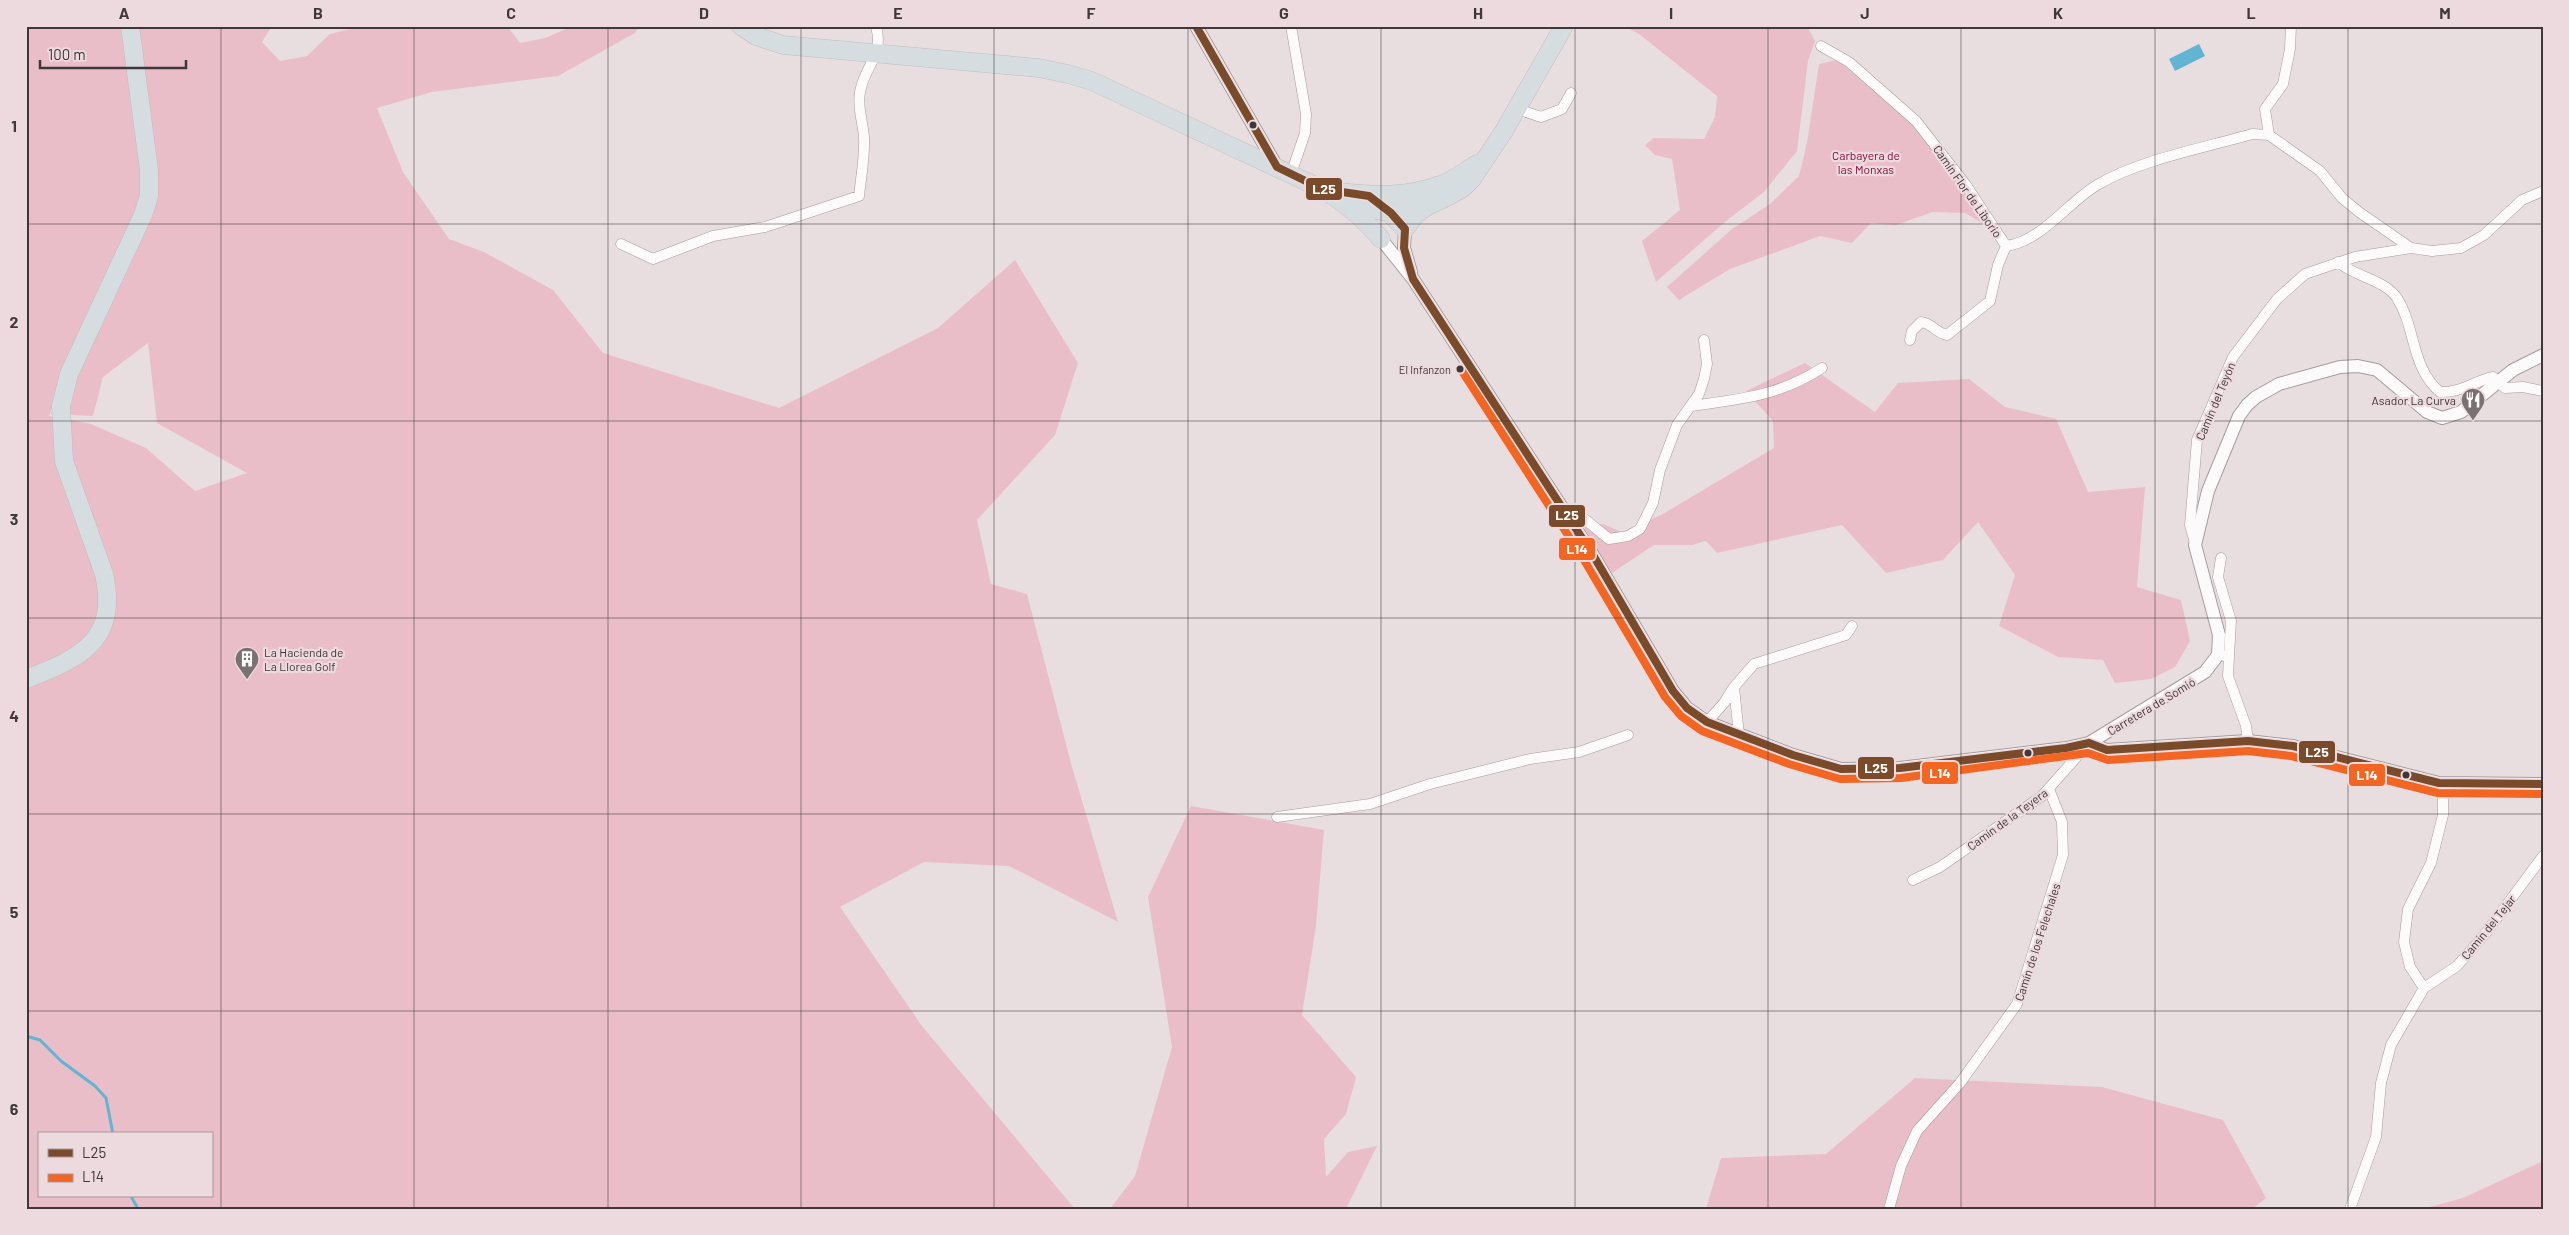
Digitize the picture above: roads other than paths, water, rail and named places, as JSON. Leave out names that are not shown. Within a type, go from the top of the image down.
[{"type":"highway","points":[[26,679],[80,654],[96,639],[103,629],[107,614],[108,590],[104,574],[64,461],[61,406],[69,374],[149,196],[149,170],[130,26]]},
{"type":"highway","points":[[741,26],[756,36],[783,45],[1039,68],[1092,81],[1322,189],[1345,203],[1367,222],[1382,239]]},
{"type":"highway","points":[[1345,203],[1391,212],[1426,206],[1462,188],[1472,179],[1517,109],[1564,26]]},
{"type":"highway","points":[[1382,239],[1391,212],[1402,202],[1440,185],[1484,161]]},
{"type":"highway","points":[[1322,189],[1369,196],[1395,195],[1440,185]]},
{"type":"highway","points":[[1369,196],[1391,212],[1405,229],[1415,215],[1426,206]]},
{"type":"street","points":[[621,244],[653,259],[713,236],[765,228],[859,196],[864,138],[858,106],[862,78],[877,53],[880,41],[876,26]]},
{"type":"street","points":[[1196,26],[1284,171],[1304,140],[1306,114],[1291,26]]},
{"type":"street","points":[[2291,26],[2290,49],[2283,84],[2265,108],[2269,135],[2320,172],[2342,198],[2358,212],[2411,248]]},
{"type":"street","name":"Camín Flor de Liborio","points":[[1821,46],[1849,62],[1916,121],[1966,185],[2006,246],[2027,240],[2096,186],[2115,176],[2140,166],[2252,134],[2269,135]]},
{"type":"street","points":[[1517,109],[1541,118],[1562,109],[1571,93]]},
{"type":"street","name":"Camín del Teyón","points":[[2195,545],[2190,525],[2196,440],[2233,357],[2277,299],[2305,274],[2355,257],[2411,248],[2432,251],[2460,248],[2484,235],[2522,200],[2543,191]]},
{"type":"street","points":[[1405,229],[1404,248],[1413,279]]},
{"type":"street","points":[[1382,239],[1413,279]]},
{"type":"street","points":[[1910,340],[1912,331],[1921,322],[1930,323],[1941,334],[1947,335],[1990,302],[1998,265],[2006,246]]},
{"type":"street","points":[[2338,262],[2348,271],[2388,288],[2396,298],[2409,324],[2415,353],[2426,377],[2440,392],[2452,392],[2494,378],[2505,388],[2523,387],[2543,391]]},
{"type":"street","name":"Carretera de Somió","points":[[1413,279],[1567,515],[1673,692],[1687,708],[1707,722],[1739,735],[1841,769],[1900,768],[2066,748],[2089,743],[2195,680],[2223,656]]},
{"type":"street","points":[[1567,515],[1582,518],[1609,539],[1628,536],[1640,530],[1653,503],[1660,470],[1677,426],[1699,394],[1708,364],[1704,340]]},
{"type":"street","points":[[2248,741],[2246,726],[2228,676],[2195,545],[2208,491],[2239,416],[2256,397],[2280,384],[2340,366],[2358,366],[2377,370],[2427,412],[2442,418],[2460,412],[2513,370],[2543,355]]},
{"type":"street","points":[[1692,406],[1769,394],[1801,382],[1822,368]]},
{"type":"street","points":[[2221,558],[2218,577],[2231,621],[2223,656]]},
{"type":"street","points":[[1707,722],[1724,703],[1734,686],[1754,664],[1846,635],[1852,626]]},
{"type":"street","points":[[1734,686],[1739,735]]},
{"type":"street","points":[[1277,818],[1370,804],[1430,784],[1530,759],[1579,752],[1628,735]]},
{"type":"street","points":[[2089,743],[2107,750],[2248,741],[2293,746],[2439,783],[2543,784]]},
{"type":"street","name":"Camín de la Teyera","points":[[1913,880],[1940,867],[2037,800],[2089,743]]},
{"type":"street","points":[[2350,1209],[2376,1137],[2380,1083],[2391,1045],[2424,988],[2410,967],[2404,942],[2408,909],[2431,863],[2443,815],[2443,793],[2439,783]]},
{"type":"street","name":"Camín de los Felechales","points":[[1889,1209],[1900,1166],[1917,1130],[1960,1083],[2017,1004],[2063,855],[2062,822],[2049,789]]},
{"type":"street","name":"Camín del Tejar","points":[[2424,988],[2457,966],[2485,934],[2543,856]]},
{"type":"water","points":[[2199,44],[2205,56],[2175,71],[2169,59]]},
{"type":"waterway","points":[[26,1036],[40,1040],[61,1061],[95,1086],[106,1098],[113,1132]]},
{"type":"waterway","points":[[132,1198],[138,1209]]},
{"type":"place","name":"El Infanzon","points":[[1460,369]]},
{"type":"place","name":"Asador La Curva","points":[[2473,421]]},
{"type":"place","name":"La Hacienda de La Llorea Golf","points":[[247,680]]},
{"type":"park label","name":"Carbayera de las Monxas","points":[[1866,162]]}]
